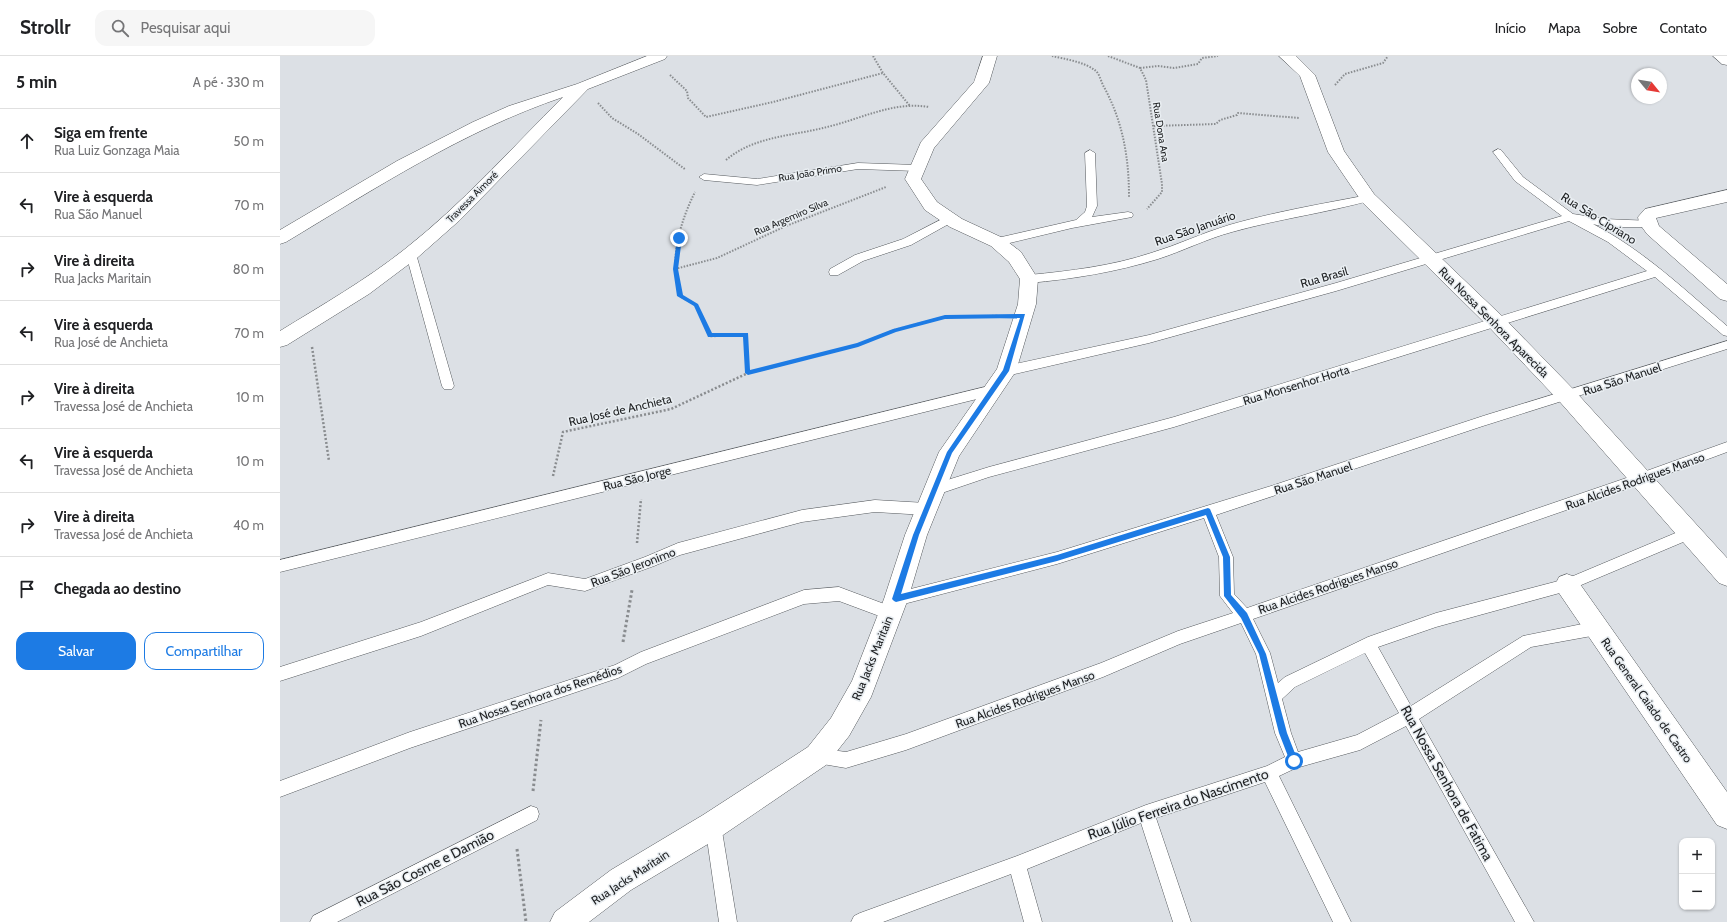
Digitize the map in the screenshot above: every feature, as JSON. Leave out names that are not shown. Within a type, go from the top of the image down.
[{"type":"street","points":[[990,56],[981,83],[927,146],[915,174],[931,206],[950,219],[997,242],[1015,257],[1029,279]]},
{"type":"street","name":"Rua Nossa Senhora Aparecida","points":[[1286,56],[1297,64],[1307,75],[1336,152],[1368,198],[1497,323],[1567,396],[1727,575]]},
{"type":"street","points":[[1720,56],[1727,61]]},
{"type":"street","name":"Travessa Aimoré","points":[[280,340],[411,254],[454,216],[582,86],[657,57]]},
{"type":"street","points":[[280,238],[421,154],[479,124],[513,110],[582,86]]},
{"type":"street","points":[[1727,196],[1651,214],[1647,218],[1650,227],[1727,294]]},
{"type":"street","name":"Rua Jacks Maritain","points":[[565,922],[621,880],[713,825],[817,756],[840,727],[862,688],[893,606],[929,500],[950,452],[1000,381],[1027,304],[1029,279]]},
{"type":"street","name":"Rua General Caiado de Castro","points":[[1567,585],[1727,815]]},
{"type":"lane","name":"Rua São Cipriano","points":[[1498,152],[1519,179],[1570,217],[1612,238],[1657,272],[1727,332]]},
{"type":"lane","points":[[1080,222],[1090,213],[1092,206],[1090,153]]},
{"type":"lane","name":"Rua João Primo","points":[[709,178],[757,182],[858,166],[915,174]]},
{"type":"lane","name":"Rua São Januário","points":[[1029,279],[1074,275],[1121,266],[1155,256],[1210,234],[1257,221],[1368,198]]},
{"type":"lane","points":[[997,242],[1080,222],[1128,215]]},
{"type":"lane","name":"Rua Brasil","points":[[1000,381],[1336,287],[1570,217],[1605,223],[1650,227]]},
{"type":"lane","points":[[834,272],[859,258],[907,242],[950,219]]},
{"type":"lane","points":[[411,254],[448,386]]},
{"type":"lane","name":"Rua Monsenhor Horta","points":[[929,500],[989,472],[1174,422],[1497,323],[1657,272]]},
{"type":"lane","name":"Rua São Manuel","points":[[893,606],[1057,558],[1208,511],[1483,421],[1727,345]]},
{"type":"lane","name":"Rua São Jorge","points":[[280,566],[548,500],[1000,381]]},
{"type":"lane","name":"Rua Alcides Rodrigues Manso","points":[[817,756],[846,760],[906,742],[1103,670],[1178,638],[1641,479],[1727,447]]},
{"type":"lane","name":"Rua São Jeronimo","points":[[280,674],[421,629],[548,579],[585,586],[649,562],[678,549],[802,516],[929,500]]},
{"type":"lane","points":[[1208,511],[1226,557],[1227,596],[1244,615],[1263,654],[1273,697],[1294,761]]},
{"type":"lane","points":[[1273,697],[1290,682],[1368,644],[1436,620],[1567,585],[1690,533]]},
{"type":"lane","name":"Rua Nossa Senhora dos Remédios","points":[[280,789],[410,740],[618,671],[641,659],[804,597],[839,594],[893,606]]},
{"type":"lane","name":"Rua Júlio Ferreira do Nascimento","points":[[871,920],[1146,813],[1269,773],[1294,761],[1360,742],[1409,716],[1528,641],[1597,628]]},
{"type":"lane","name":"Rua Nossa Senhora de Fatima","points":[[1368,644],[1525,922]]},
{"type":"lane","points":[[1269,773],[1342,922]]},
{"type":"lane","points":[[1146,813],[1182,922]]},
{"type":"lane","name":"Rua Sāo Cosme e Damiāo","points":[[319,922],[531,814]]},
{"type":"lane","points":[[713,825],[728,922]]},
{"type":"lane","points":[[1018,864],[1033,922]]},
{"type":"path","points":[[873,56],[883,73],[910,106]]},
{"type":"path","points":[[1054,56],[1067,59],[1096,71],[1112,99],[1123,133],[1129,173],[1128,215]]},
{"type":"path","points":[[1108,56],[1140,68],[1158,66],[1174,68],[1198,64],[1202,58],[1218,56]]},
{"type":"path","points":[[1154,126],[1216,124],[1220,120],[1237,115],[1238,113],[1321,113],[1345,74],[1383,63],[1388,56]]},
{"type":"path","points":[[657,57],[687,91],[688,98],[706,117],[772,104],[817,89],[883,73]]},
{"type":"path","name":"Rua Dona Ana","points":[[1128,215],[1146,210],[1162,192],[1154,126],[1146,80],[1140,68]]},
{"type":"path","points":[[582,86],[612,118],[638,134],[684,169],[709,178]]},
{"type":"path","points":[[748,373],[746,334],[710,336],[696,305],[680,296],[676,269],[679,238],[688,205],[709,178],[733,154],[782,135],[828,128],[865,116],[910,106],[922,105],[955,115]]},
{"type":"path","name":"Rua Argemiro Silva","points":[[676,269],[717,258],[786,226],[915,174]]},
{"type":"path","name":"Rua José de Anchieta","points":[[548,500],[563,432],[671,409],[748,373],[858,345],[895,330],[945,317],[1023,316]]},
{"type":"path","points":[[308,323],[329,461]]},
{"type":"path","points":[[531,814],[544,696]]},
{"type":"path","points":[[514,822],[526,922]]},
{"type":"route","points":[[679,238],[676,269],[680,296],[696,305],[710,336],[746,334],[748,373],[858,345],[895,330],[945,317],[1023,316],[1006,371],[950,452],[933,490],[916,535],[896,599],[1057,558],[1208,511],[1226,557],[1227,596],[1244,615],[1263,654],[1283,733],[1294,761]]}]
